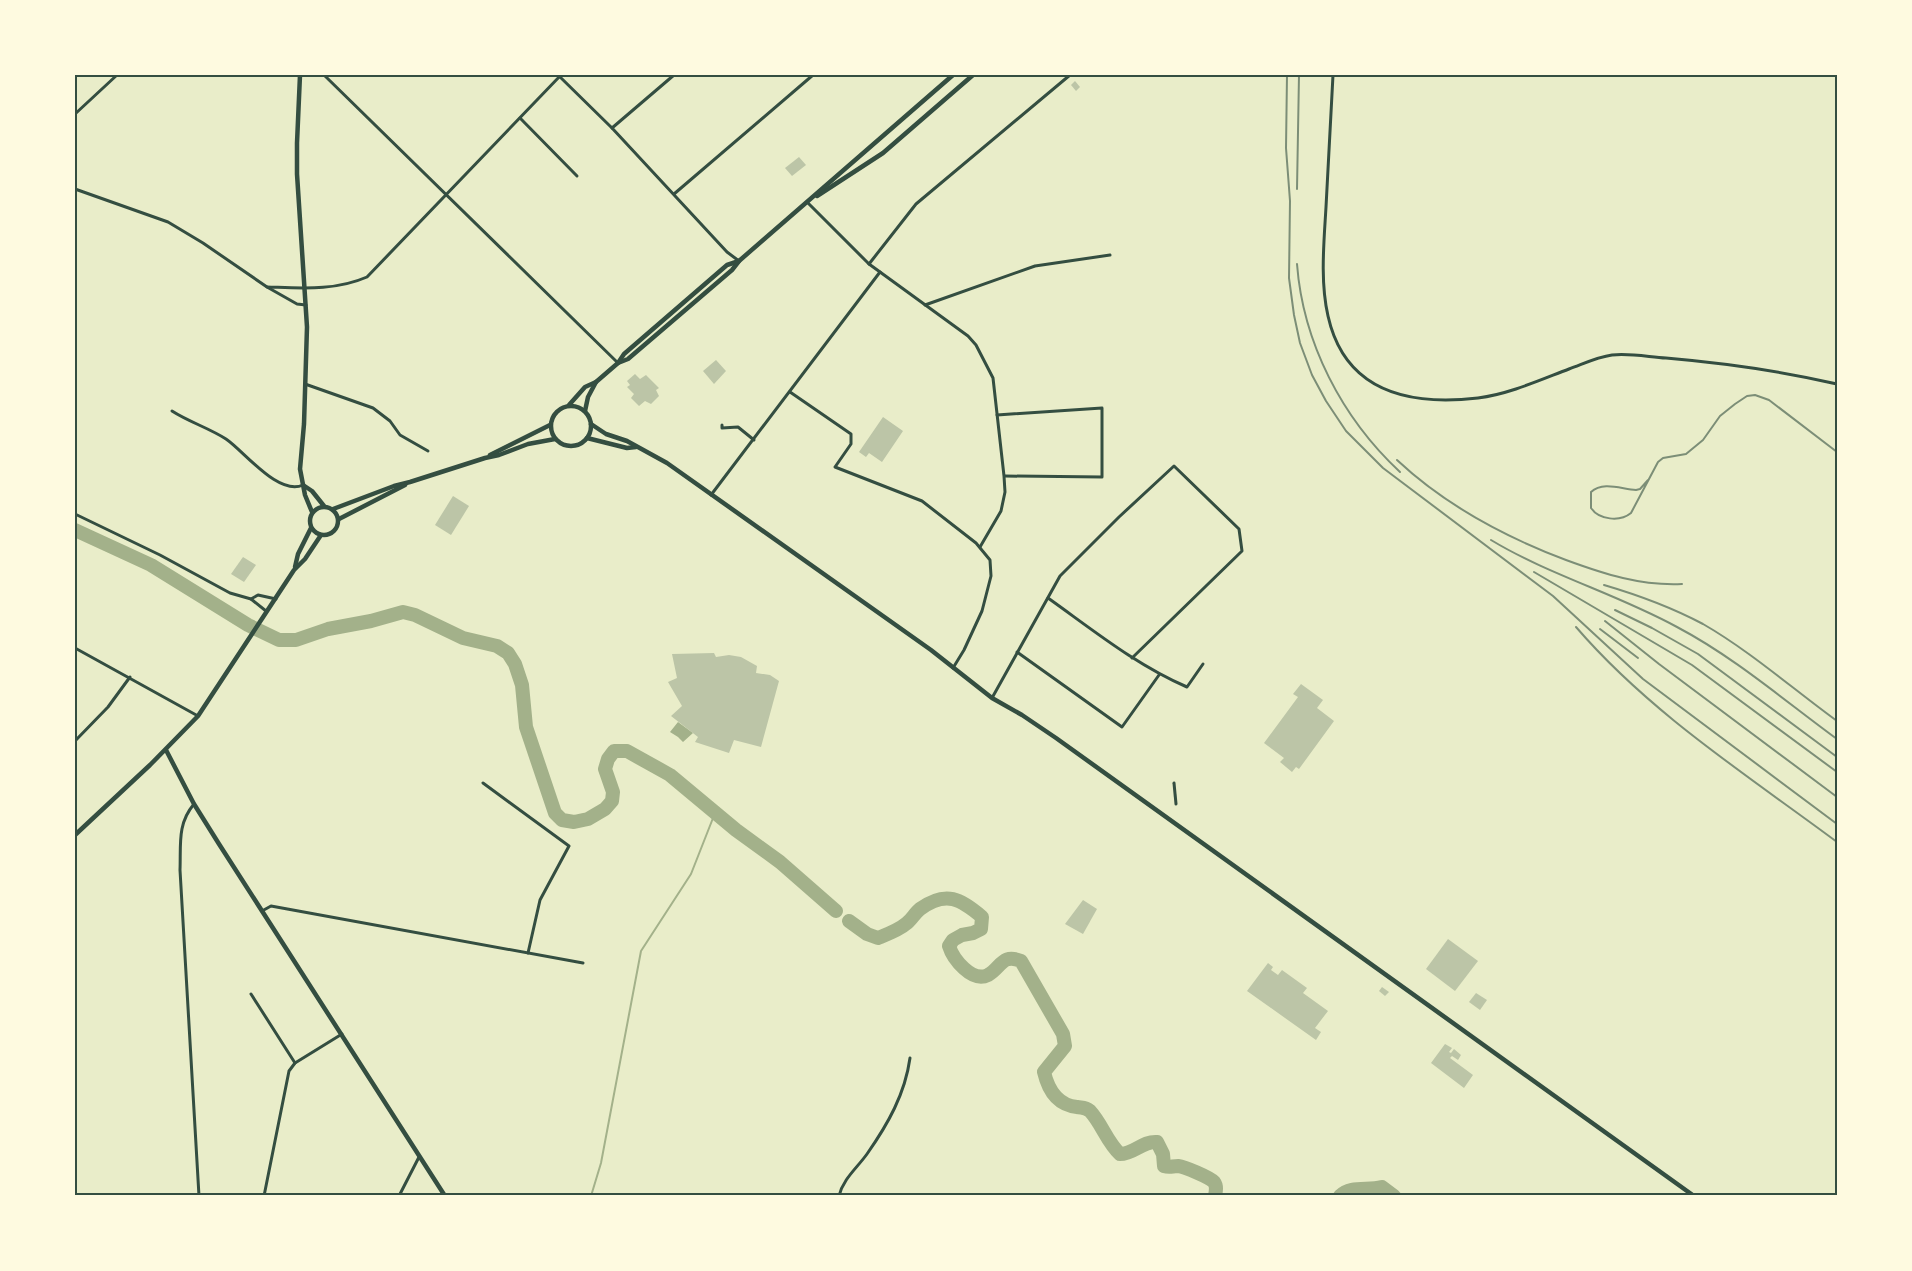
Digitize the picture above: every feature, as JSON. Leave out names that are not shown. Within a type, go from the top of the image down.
[{"type":"street","points":[[75,114],[117,75]]},
{"type":"street","points":[[300,75],[297,161],[306,305],[305,384],[300,470],[305,495],[312,512]]},
{"type":"street","points":[[324,75],[618,363]]},
{"type":"street","points":[[612,128],[674,75]]},
{"type":"street","points":[[674,194],[813,75]]},
{"type":"street","points":[[591,424],[587,438],[580,444],[571,446],[562,445],[555,439],[550,425],[558,410],[569,405],[585,387],[596,382],[618,363],[628,359],[646,344],[953,75]]},
{"type":"street","points":[[807,202],[883,153],[972,75]]},
{"type":"street","points":[[869,264],[916,204],[1070,75]]},
{"type":"street","points":[[1333,75],[1324,244],[1326,308],[1343,353],[1373,385],[1410,397],[1479,398],[1515,388],[1601,357],[1624,355],[1714,362],[1837,384]]},
{"type":"street","points":[[267,287],[304,288],[340,285],[367,277],[559,76],[612,128],[727,252],[739,261]]},
{"type":"street","points":[[520,118],[577,176]]},
{"type":"street","points":[[75,189],[168,222],[267,287],[297,304],[306,305]]},
{"type":"street","points":[[807,202],[869,264],[968,336],[976,345],[993,378],[1005,492],[1001,511],[980,547]]},
{"type":"street","points":[[925,305],[1035,266],[1110,255]]},
{"type":"street","points":[[711,495],[879,272]]},
{"type":"street","points":[[585,411],[588,397],[596,382]]},
{"type":"street","points":[[305,384],[326,393],[368,405],[386,417],[405,439],[428,451]]},
{"type":"street","points":[[790,392],[851,434],[851,444],[835,466],[922,501],[980,547],[990,560],[991,576],[982,611],[953,668]]},
{"type":"street","points":[[569,405],[585,411],[591,424],[606,434],[627,441],[667,463],[799,558],[852,593],[992,698],[1056,738],[1694,1196]]},
{"type":"street","points":[[997,415],[1102,408],[1102,477],[1004,476]]},
{"type":"street","points":[[172,411],[223,437],[280,482],[293,488],[303,485]]},
{"type":"street","points":[[485,458],[550,425]]},
{"type":"street","points":[[722,425],[722,428],[738,427],[754,440]]},
{"type":"street","points":[[587,438],[627,448],[636,447]]},
{"type":"street","points":[[303,485],[312,491],[324,506],[333,509],[394,486],[499,455],[528,444],[555,439]]},
{"type":"street","points":[[992,698],[1060,576],[1174,466],[1239,529],[1242,551],[1132,658]]},
{"type":"street","points":[[339,519],[410,482]]},
{"type":"street","points":[[321,535],[312,528],[309,520],[312,512],[324,506]]},
{"type":"street","points":[[75,835],[198,716],[294,570],[305,559],[321,535],[332,533],[337,527],[339,519],[333,509]]},
{"type":"street","points":[[75,514],[160,555],[230,593],[250,599],[266,614]]},
{"type":"street","points":[[294,570],[298,554],[312,528]]},
{"type":"street","points":[[250,599],[258,596],[276,598]]},
{"type":"street","points":[[1048,598],[1132,658],[1160,675],[1187,687],[1203,664]]},
{"type":"street","points":[[75,648],[198,716]]},
{"type":"street","points":[[1017,652],[1122,727],[1160,675]]},
{"type":"street","points":[[75,741],[108,707],[130,677]]},
{"type":"street","points":[[165,750],[194,804],[445,1196]]},
{"type":"street","points":[[483,783],[568,846],[537,907],[528,953]]},
{"type":"street","points":[[1174,783],[1176,804]]},
{"type":"street","points":[[194,804],[185,814],[181,834],[180,870],[199,1196]]},
{"type":"street","points":[[262,910],[271,906],[583,963]]},
{"type":"street","points":[[251,994],[295,1064]]},
{"type":"street","points":[[264,1196],[289,1071],[295,1064],[342,1034]]},
{"type":"street","points":[[839,1196],[846,1179],[867,1155],[891,1117],[907,1077],[910,1058]]},
{"type":"street","points":[[399,1196],[419,1157]]},
{"type":"shaded area","points":[[678,722],[693,733],[683,742],[670,732]]},
{"type":"building","points":[[1075,81],[1080,87],[1076,91],[1071,85]]},
{"type":"building","points":[[799,157],[806,165],[792,176],[785,168]]},
{"type":"building","points":[[716,360],[726,371],[714,384],[703,371]]},
{"type":"building","points":[[635,374],[640,379],[646,375],[659,388],[656,390],[659,396],[651,404],[645,401],[639,406],[631,398],[634,394],[627,387],[630,385],[627,381]]},
{"type":"building","points":[[883,417],[903,431],[882,462],[869,453],[866,457],[859,452]]},
{"type":"building","points":[[453,496],[469,506],[451,535],[435,525]]},
{"type":"building","points":[[243,557],[256,565],[244,582],[231,574]]},
{"type":"building","points":[[714,653],[716,657],[729,655],[741,657],[757,666],[756,673],[770,675],[779,681],[761,747],[734,740],[729,753],[695,742],[698,737],[671,716],[682,706],[668,682],[677,678],[672,654]]},
{"type":"building","points":[[1301,684],[1323,700],[1317,708],[1334,721],[1299,769],[1296,767],[1292,772],[1280,762],[1284,758],[1264,743],[1298,697],[1293,694]]},
{"type":"building","points":[[1083,900],[1097,909],[1083,934],[1065,924]]},
{"type":"building","points":[[1448,939],[1478,961],[1455,991],[1426,969]]},
{"type":"building","points":[[1268,963],[1273,967],[1271,970],[1278,975],[1282,970],[1307,988],[1303,993],[1328,1011],[1315,1028],[1321,1032],[1316,1040],[1247,991]]},
{"type":"building","points":[[1382,987],[1389,992],[1385,996],[1379,991]]},
{"type":"building","points":[[1476,993],[1487,1000],[1480,1010],[1469,1002]]},
{"type":"building","points":[[1445,1044],[1452,1048],[1449,1052],[1451,1053],[1454,1049],[1461,1055],[1458,1060],[1452,1056],[1450,1058],[1473,1075],[1464,1088],[1431,1063]]},
{"type":"waterway","points":[[75,530],[151,565],[248,625],[279,640],[296,640],[328,629],[403,612],[415,615],[463,638],[497,646],[508,653],[515,664],[522,685],[526,727],[555,813],[562,820],[574,822],[588,819],[605,809],[612,801],[613,792],[605,769],[608,759],[614,751],[627,751],[670,775],[736,830],[780,862],[836,911]]},
{"type":"waterway","points":[[591,1196],[601,1163],[641,951],[691,874],[715,813]]},
{"type":"waterway","points":[[849,921],[867,934],[878,938],[900,928],[929,903],[946,898],[967,905],[982,917],[981,929],[953,940],[949,946],[951,951],[964,968],[982,977],[988,975],[1006,960],[1021,961],[1063,1034],[1065,1046],[1044,1072],[1054,1095],[1070,1106],[1090,1111],[1120,1154],[1130,1152],[1147,1143],[1157,1142],[1163,1154],[1164,1166],[1178,1166],[1197,1172],[1214,1182],[1215,1196]]},
{"type":"waterway","points":[[1340,1196],[1354,1189],[1382,1187],[1394,1196]]},
{"type":"railway","points":[[1287,75],[1289,278],[1294,315],[1300,343],[1312,375],[1346,431],[1383,468],[1553,596],[1643,679],[1837,824]]},
{"type":"railway","points":[[1297,189],[1299,75]]},
{"type":"railway","points":[[1297,264],[1307,322],[1329,377],[1360,428],[1400,472]]},
{"type":"railway","points":[[1648,480],[1636,490],[1607,486],[1596,489],[1591,492],[1591,508],[1599,515],[1616,519],[1631,513],[1658,462],[1663,458],[1686,454],[1703,440],[1720,416],[1747,396],[1755,395],[1769,400],[1837,452]]},
{"type":"railway","points":[[1397,460],[1455,505],[1498,530],[1543,551],[1623,578],[1652,583],[1682,584]]},
{"type":"railway","points":[[1491,540],[1536,564],[1631,604],[1698,639],[1739,666],[1837,739]]},
{"type":"railway","points":[[1534,572],[1692,665],[1837,772]]},
{"type":"railway","points":[[1604,585],[1654,602],[1703,624],[1754,658],[1837,721]]},
{"type":"railway","points":[[1615,610],[1698,654],[1837,757]]},
{"type":"railway","points":[[1605,621],[1837,797]]},
{"type":"railway","points":[[1576,627],[1605,658],[1667,715],[1700,742],[1837,842]]},
{"type":"railway","points":[[1600,629],[1638,658]]}]
